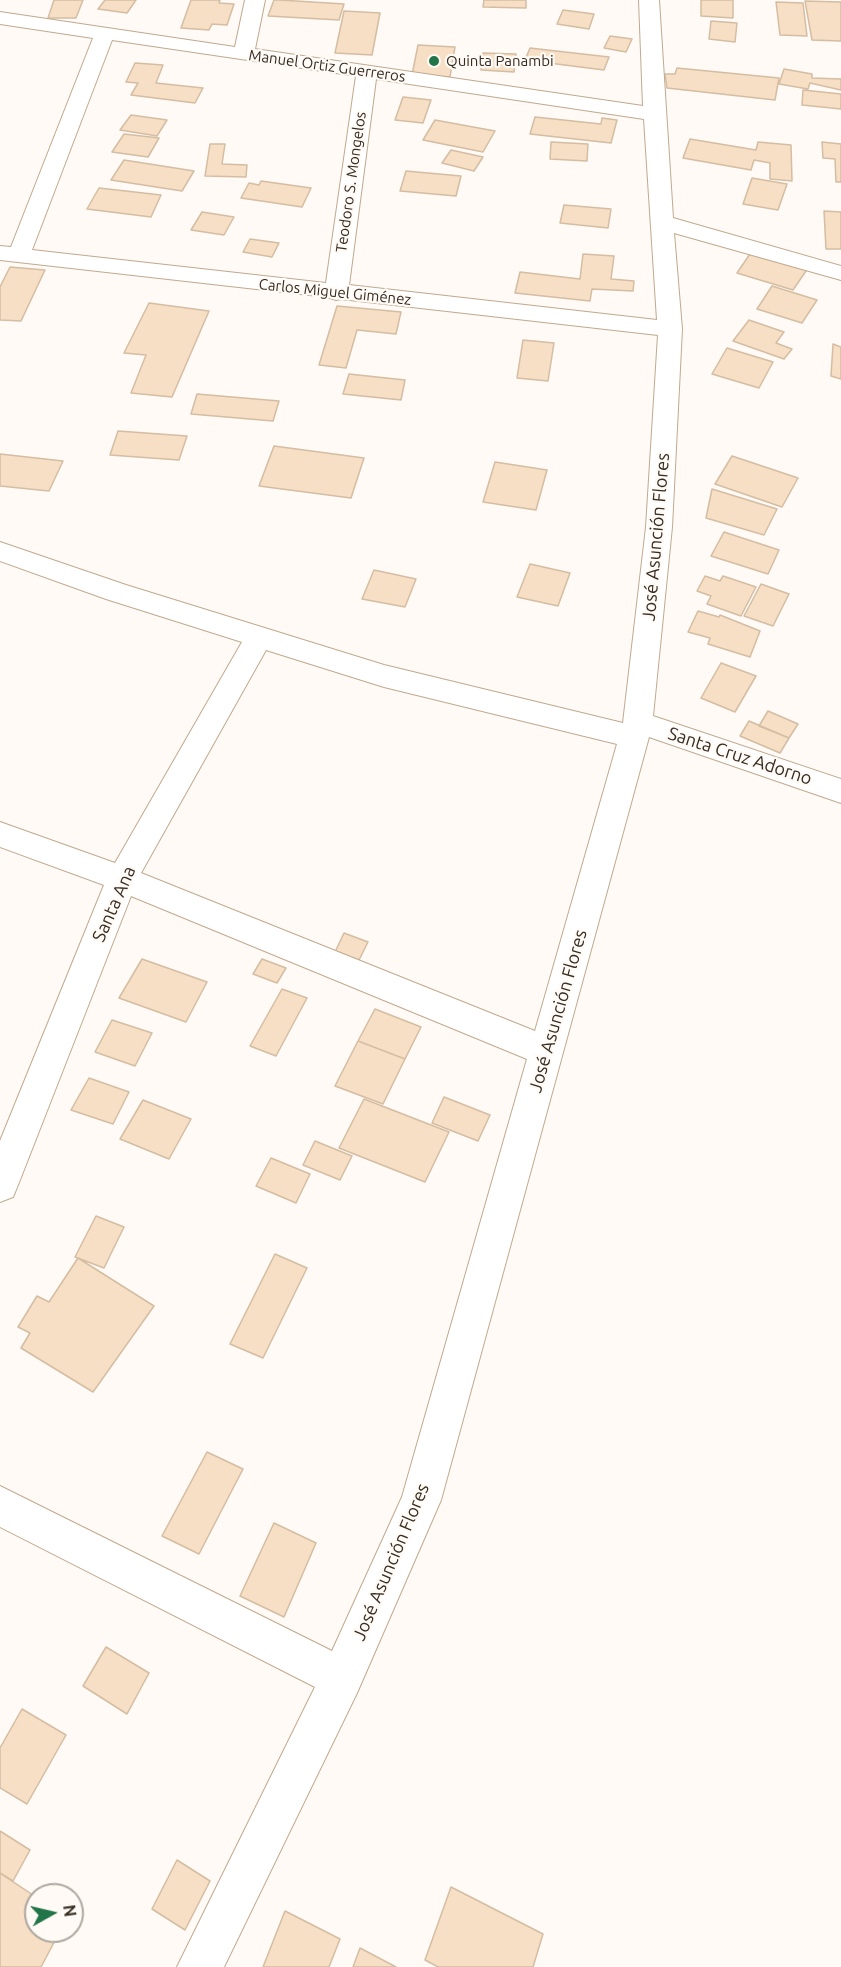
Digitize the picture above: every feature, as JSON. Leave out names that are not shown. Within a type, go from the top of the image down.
[{"type":"street","points":[[244,54],[255,0]]},
{"type":"street","name":"José Asunción Flores","points":[[200,1967],[342,1678],[421,1500],[636,730],[659,526],[670,329],[654,114],[649,0]]},
{"type":"street","name":"Manuel Ortiz Guerreros","points":[[0,18],[44,16],[104,35],[654,114]]},
{"type":"street","points":[[9,254],[104,35]]},
{"type":"street","name":"Teodoro S. Mongelos","points":[[336,293],[367,71]]},
{"type":"street","points":[[662,222],[841,273]]},
{"type":"street","name":"Carlos Miguel Giménez","points":[[9,254],[336,293],[670,329]]},
{"type":"street","name":"Santa Cruz Adorno","points":[[0,551],[116,592],[384,676],[636,730],[841,791]]},
{"type":"street","name":"Santa Ana","points":[[0,1185],[122,879],[259,637]]},
{"type":"street","points":[[0,834],[122,879],[546,1051]]},
{"type":"street","points":[[0,1506],[342,1678]]},
{"type":"building","points":[[54,0],[83,0],[76,18],[48,18]]},
{"type":"building","points":[[105,0],[136,0],[127,13],[98,9]]},
{"type":"building","points":[[191,0],[220,0],[219,3],[234,4],[227,25],[212,24],[209,30],[181,28]]},
{"type":"building","points":[[274,0],[344,4],[339,20],[268,16]]},
{"type":"building","points":[[484,0],[526,0],[526,8],[483,7]]},
{"type":"building","points":[[701,0],[733,0],[733,18],[701,16]]},
{"type":"building","points":[[805,1],[841,2],[841,41],[812,40]]},
{"type":"building","points":[[776,2],[803,3],[807,36],[780,35]]},
{"type":"building","points":[[563,10],[594,14],[589,29],[557,24]]},
{"type":"building","points":[[344,11],[380,13],[372,55],[335,53]]},
{"type":"building","points":[[711,21],[737,23],[735,42],[709,39]]},
{"type":"building","points":[[610,36],[632,39],[626,52],[604,48]]},
{"type":"building","name":"Quinta Panambi","points":[[418,45],[455,47],[450,77],[412,75]]},
{"type":"building","points":[[530,48],[609,57],[604,70],[525,60]]},
{"type":"building","points":[[483,53],[516,54],[514,72],[481,70]]},
{"type":"building","points":[[135,63],[163,65],[156,83],[203,88],[195,103],[131,95],[138,83],[126,82]]},
{"type":"building","points":[[677,68],[779,78],[775,100],[667,88],[665,74],[675,74]]},
{"type":"building","points":[[784,69],[812,74],[812,78],[841,79],[841,90],[810,83],[808,89],[779,84]]},
{"type":"building","points":[[803,90],[841,94],[841,109],[802,105]]},
{"type":"building","points":[[403,97],[431,100],[423,123],[395,120]]},
{"type":"building","points":[[131,115],[167,120],[157,136],[120,130]]},
{"type":"building","points":[[535,117],[601,124],[602,118],[617,120],[611,143],[530,134]]},
{"type":"building","points":[[435,120],[495,131],[483,152],[423,140]]},
{"type":"building","points":[[124,134],[159,138],[148,157],[112,152]]},
{"type":"building","points":[[690,139],[756,150],[758,142],[791,145],[792,181],[770,179],[770,163],[754,160],[751,170],[683,158]]},
{"type":"building","points":[[551,142],[588,144],[587,161],[550,159]]},
{"type":"building","points":[[822,142],[841,144],[841,182],[836,182],[835,159],[823,158]]},
{"type":"building","points":[[210,144],[225,144],[222,164],[247,165],[246,177],[205,176]]},
{"type":"building","points":[[451,150],[483,157],[474,171],[442,163]]},
{"type":"building","points":[[124,160],[194,171],[182,191],[111,180]]},
{"type":"building","points":[[406,171],[461,176],[456,196],[400,191]]},
{"type":"building","points":[[752,178],[787,184],[778,210],[743,204]]},
{"type":"building","points":[[261,181],[311,188],[302,207],[241,198],[249,183],[259,185]]},
{"type":"building","points":[[99,188],[161,195],[151,217],[87,209]]},
{"type":"building","points":[[564,205],[611,209],[608,228],[560,223]]},
{"type":"building","points":[[824,211],[841,212],[841,249],[826,249]]},
{"type":"building","points":[[202,212],[234,217],[224,235],[191,230]]},
{"type":"building","points":[[250,239],[279,243],[272,257],[243,252]]},
{"type":"building","points":[[752,251],[808,268],[793,290],[737,273]]},
{"type":"building","points":[[583,254],[614,256],[611,279],[634,281],[633,291],[592,289],[590,301],[515,293],[520,272],[580,279]]},
{"type":"building","points":[[10,267],[45,270],[21,321],[0,320],[0,287]]},
{"type":"building","points":[[772,286],[817,300],[802,323],[757,309]]},
{"type":"building","points":[[149,303],[209,311],[172,397],[131,393],[146,355],[124,353]]},
{"type":"building","points":[[337,306],[401,312],[396,334],[357,330],[346,368],[319,365]]},
{"type":"building","points":[[749,320],[784,332],[776,343],[792,349],[784,359],[733,341]]},
{"type":"building","points":[[523,340],[554,343],[548,381],[517,378]]},
{"type":"building","points":[[833,344],[841,347],[841,379],[831,376]]},
{"type":"building","points":[[727,348],[773,362],[759,388],[712,374]]},
{"type":"building","points":[[349,374],[405,380],[401,400],[343,394]]},
{"type":"building","points":[[197,394],[279,401],[273,421],[191,414]]},
{"type":"building","points":[[118,431],[187,436],[179,460],[110,455]]},
{"type":"building","points":[[274,446],[364,458],[351,498],[259,486]]},
{"type":"building","points":[[0,454],[63,461],[49,491],[0,486]]},
{"type":"building","points":[[732,456],[798,478],[782,507],[715,484]]},
{"type":"building","points":[[495,462],[547,470],[536,510],[483,502]]},
{"type":"building","points":[[712,489],[777,509],[764,535],[706,518]]},
{"type":"building","points":[[724,532],[779,550],[768,574],[711,556]]},
{"type":"building","points":[[530,564],[570,573],[558,606],[517,597]]},
{"type":"building","points":[[374,570],[416,579],[405,607],[362,599]]},
{"type":"building","points":[[705,576],[720,581],[723,576],[756,587],[741,616],[707,604],[711,596],[697,591]]},
{"type":"building","points":[[761,584],[789,594],[773,626],[744,616]]},
{"type":"building","points":[[698,611],[719,617],[720,615],[760,631],[750,657],[708,644],[710,638],[688,632]]},
{"type":"building","points":[[721,663],[756,676],[735,712],[701,698]]},
{"type":"building","points":[[768,711],[798,724],[789,738],[759,726]]},
{"type":"building","points":[[749,721],[789,738],[780,753],[740,736]]},
{"type":"building","points":[[344,933],[368,942],[359,960],[335,952]]},
{"type":"building","points":[[142,959],[207,982],[186,1022],[119,998]]},
{"type":"building","points":[[262,959],[286,968],[277,983],[253,974]]},
{"type":"building","points":[[282,989],[307,998],[276,1056],[250,1046]]},
{"type":"building","points":[[375,1009],[421,1027],[405,1059],[358,1041]]},
{"type":"building","points":[[112,1020],[152,1033],[135,1066],[95,1052]]},
{"type":"building","points":[[358,1041],[405,1059],[383,1104],[335,1086]]},
{"type":"building","points":[[89,1078],[129,1092],[113,1124],[71,1110]]},
{"type":"building","points":[[444,1097],[490,1115],[478,1141],[432,1123]]},
{"type":"building","points":[[364,1099],[449,1132],[425,1182],[339,1148]]},
{"type":"building","points":[[143,1100],[191,1119],[169,1159],[120,1139]]},
{"type":"building","points":[[315,1141],[352,1156],[340,1180],[303,1165]]},
{"type":"building","points":[[271,1158],[310,1174],[296,1203],[256,1186]]},
{"type":"building","points":[[96,1216],[124,1227],[104,1268],[75,1257]]},
{"type":"building","points":[[275,1254],[307,1268],[263,1358],[230,1344]]},
{"type":"building","points":[[78,1258],[154,1306],[93,1392],[21,1348],[30,1333],[18,1327],[37,1296],[49,1302]]},
{"type":"building","points":[[207,1452],[243,1469],[199,1554],[162,1536]]},
{"type":"building","points":[[274,1523],[316,1543],[284,1617],[240,1596]]},
{"type":"building","points":[[106,1647],[149,1673],[127,1714],[83,1686]]},
{"type":"building","points":[[22,1709],[66,1735],[27,1804],[0,1788],[0,1748]]},
{"type":"building","points":[[0,1831],[30,1850],[13,1881],[0,1873]]},
{"type":"building","points":[[177,1860],[210,1881],[185,1930],[152,1909]]},
{"type":"building","points":[[0,1873],[24,1889],[24,1943],[54,1943],[41,1967],[0,1967]]},
{"type":"building","points":[[451,1887],[543,1934],[533,1967],[438,1967],[425,1960]]},
{"type":"building","points":[[285,1911],[340,1939],[329,1967],[263,1967]]},
{"type":"building","points":[[360,1948],[396,1967],[353,1967]]},
{"type":"place","name":"Quinta Panambi","points":[[434,61]]}]
